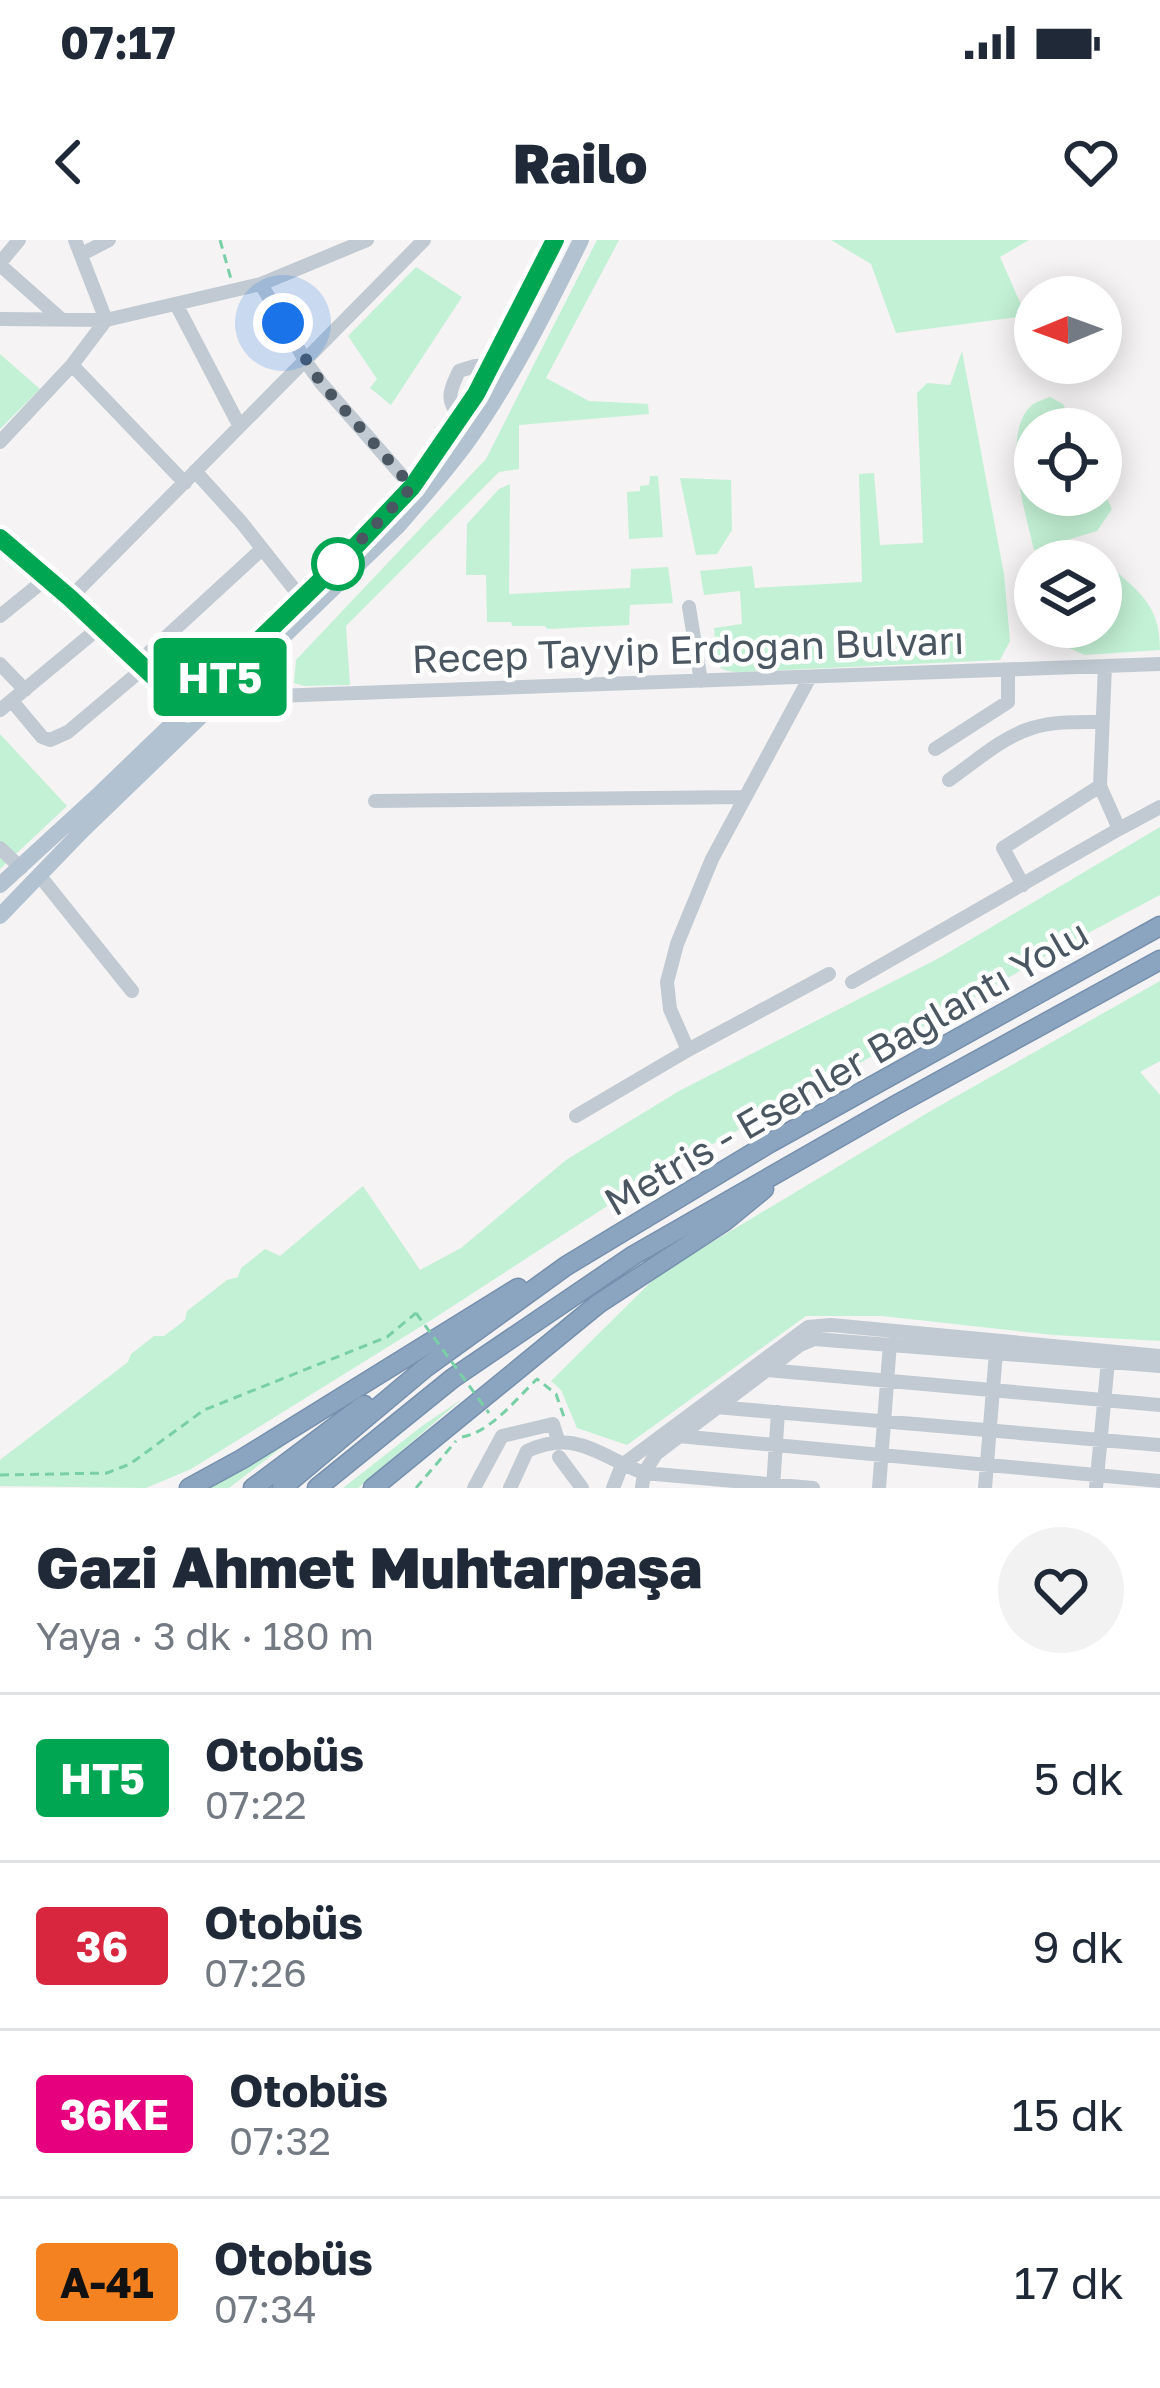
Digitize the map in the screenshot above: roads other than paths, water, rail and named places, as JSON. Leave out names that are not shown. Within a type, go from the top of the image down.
[{"type":"highway","name":"Metris - Esenler Bağlantı Yolu","points":[[566,1266],[768,1144],[1160,926]]},
{"type":"highway","name":"Metris - Esenler Bağlantı Yolu","points":[[796,1163],[1160,960]]},
{"type":"highway","points":[[317,1488],[453,1378],[560,1303],[667,1234],[796,1163]]},
{"type":"highway","points":[[373,1488],[559,1334],[631,1280],[725,1221],[796,1163]]},
{"type":"highway","points":[[282,1488],[425,1368],[566,1266]]},
{"type":"highway","points":[[189,1488],[501,1296],[566,1266]]},
{"type":"highway","points":[[253,1488],[352,1413],[425,1368]]},
{"type":"main road","points":[[0,916],[65,848],[85,841],[180,751],[191,737],[200,706],[412,487],[462,417],[555,240]]},
{"type":"main road","points":[[1,886],[200,706],[266,653],[398,526],[446,470],[494,400],[581,240]]},
{"type":"main road","points":[[530,289],[542,296],[540,317]]},
{"type":"main road","points":[[1,540],[142,664],[200,706]]},
{"type":"street","points":[[19,240],[0,264],[61,319]]},
{"type":"street","points":[[106,320],[79,247],[109,240]]},
{"type":"street","points":[[0,319],[106,320],[261,284],[367,240]]},
{"type":"street","points":[[70,598],[424,240]]},
{"type":"street","points":[[261,284],[306,362],[412,487]]},
{"type":"street","points":[[176,304],[238,425]]},
{"type":"street","points":[[0,442],[72,365],[106,320]]},
{"type":"street","points":[[72,365],[262,549],[302,598]]},
{"type":"street","points":[[100,627],[6,705],[42,737],[56,738],[82,722],[262,549]]},
{"type":"street","points":[[0,616],[47,578]]},
{"type":"street","points":[[689,607],[701,681]]},
{"type":"street","points":[[266,653],[264,675],[287,697]]},
{"type":"street","points":[[0,664],[25,690]]},
{"type":"street","name":"Recep Tayyip Erdoğan Bulvarı","points":[[200,706],[287,697],[1160,664]]},
{"type":"street","points":[[935,749],[1008,702],[1018,666]]},
{"type":"street","points":[[1105,666],[1100,786],[1119,829]]},
{"type":"street","points":[[688,1050],[670,1009],[667,982],[677,944],[712,859],[810,677]]},
{"type":"street","points":[[949,780],[1035,727],[1101,722]]},
{"type":"street","points":[[1023,885],[1003,848],[1100,786]]},
{"type":"street","points":[[375,801],[745,797]]},
{"type":"street","points":[[851,982],[1160,807]]},
{"type":"street","points":[[0,848],[21,868]]},
{"type":"street","points":[[39,875],[132,991]]},
{"type":"street","points":[[576,1117],[829,974]]},
{"type":"street","points":[[613,1488],[622,1465],[808,1327],[831,1325],[1160,1356]]},
{"type":"street","points":[[643,1480],[656,1454],[814,1339],[1160,1366]]},
{"type":"street","points":[[879,1488],[890,1343]]},
{"type":"street","points":[[985,1488],[996,1352]]},
{"type":"street","points":[[1097,1482],[1108,1361]]},
{"type":"street","points":[[767,1370],[1160,1405]]},
{"type":"street","points":[[716,1407],[1160,1445]]},
{"type":"street","points":[[773,1486],[778,1412]]},
{"type":"street","points":[[473,1488],[502,1436],[553,1424],[582,1488]]},
{"type":"street","points":[[679,1436],[986,1465],[1097,1482],[1160,1481]]},
{"type":"street","points":[[510,1488],[527,1451],[562,1442],[608,1454],[643,1480],[812,1488]]}]
